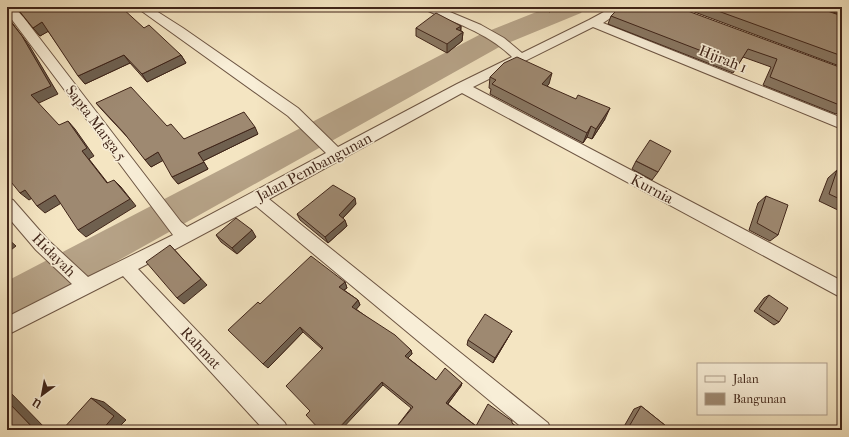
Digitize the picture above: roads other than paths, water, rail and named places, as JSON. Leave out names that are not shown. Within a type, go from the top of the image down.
[{"type":"street","name":"Sapta Marga 5","points":[[8,7],[148,193],[180,231]]},
{"type":"street","points":[[142,7],[303,121],[328,143],[338,155]]},
{"type":"street","points":[[428,7],[486,32],[516,53]]},
{"type":"street","name":"Jalan Pembangunan","points":[[7,326],[79,281],[124,266],[180,231],[257,198],[338,155],[462,87],[516,53],[593,23],[616,8]]},
{"type":"street","name":"Hijrah 1","points":[[593,23],[842,124]]},
{"type":"street","name":"Kurnia","points":[[462,87],[842,290]]},
{"type":"street","points":[[257,198],[541,430]]},
{"type":"street","name":"Hidayah","points":[[7,205],[42,245],[79,281]]},
{"type":"street","name":"Rahmat","points":[[124,266],[278,430]]},
{"type":"waterway","points":[[7,302],[491,40],[572,7]]}]
